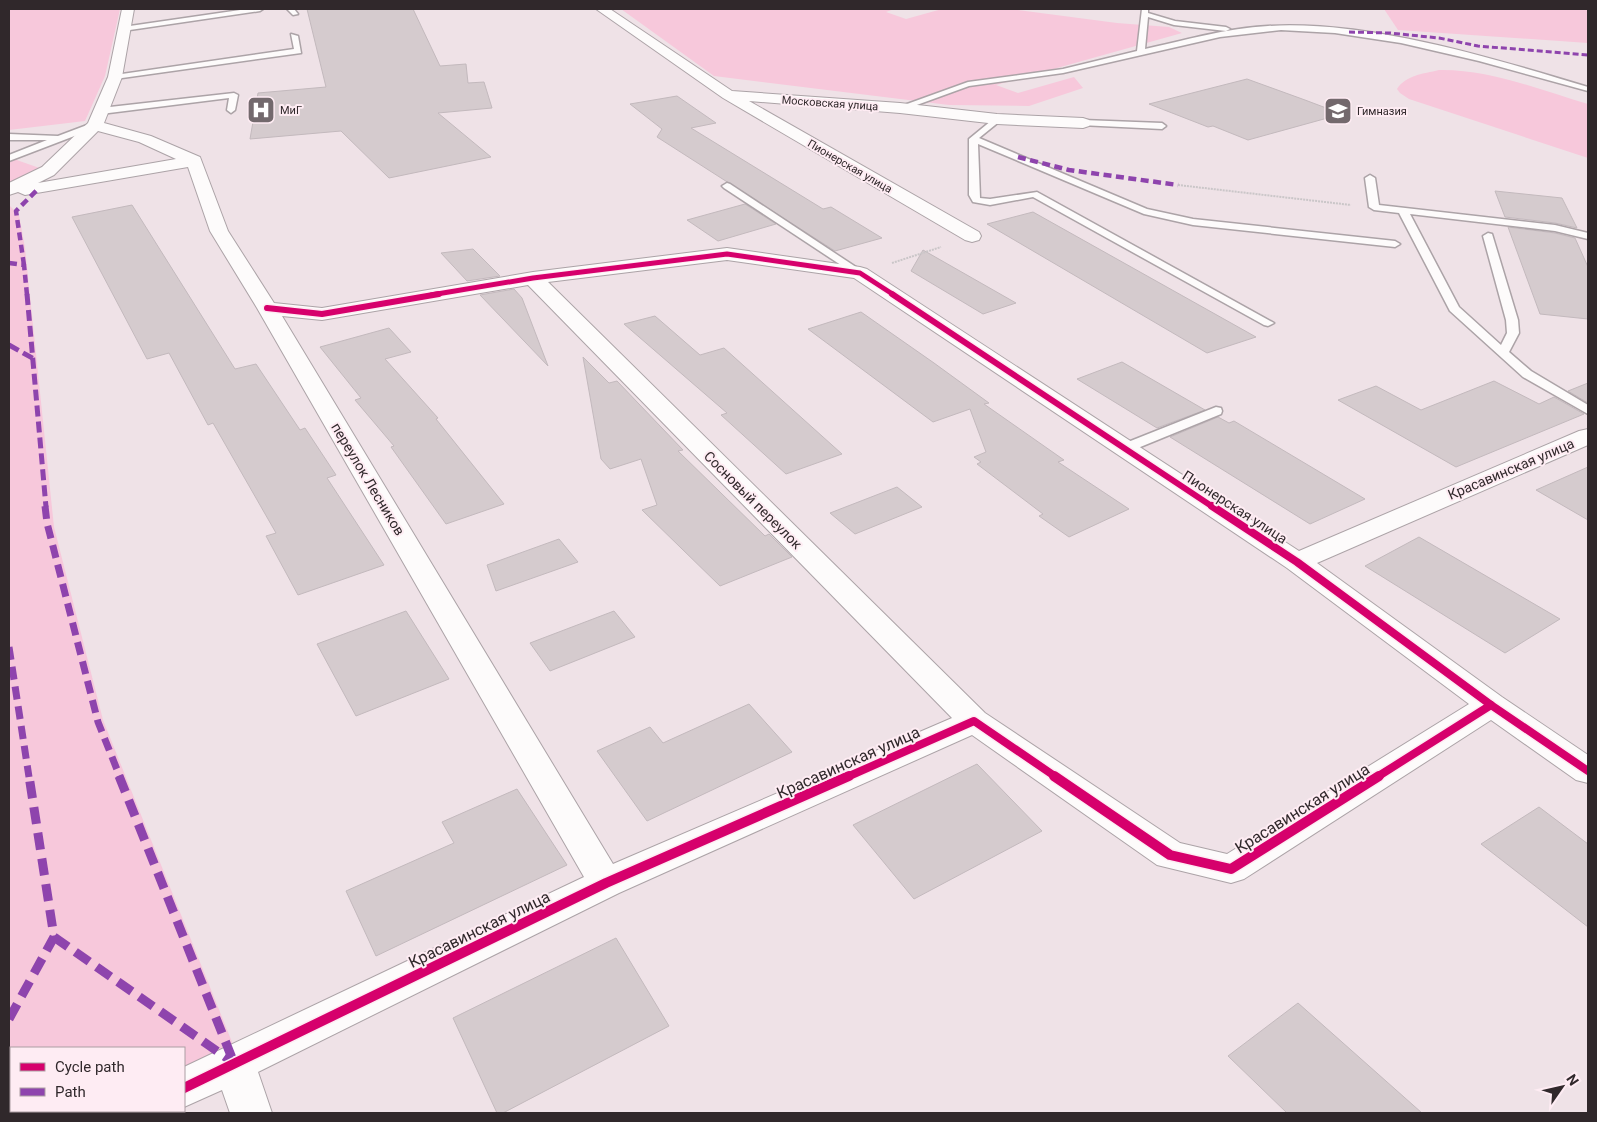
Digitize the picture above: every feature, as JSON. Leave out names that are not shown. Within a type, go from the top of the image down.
[{"type":"street","points":[[9,192],[48,171],[98,118],[114,77],[128,9]]},
{"type":"street","name":"Московская улица","points":[[602,9],[728,95],[900,108],[997,119],[1083,123]]},
{"type":"street","name":"Пионерская улица","points":[[728,95],[972,236]]},
{"type":"street","points":[[98,118],[194,161]]},
{"type":"street","points":[[9,192],[194,161]]},
{"type":"street","name":"переулок Лесников","points":[[194,161],[219,231],[267,308],[606,883]]},
{"type":"street","points":[[267,308],[322,314],[533,278],[727,254],[860,273]]},
{"type":"street","name":"Пионерская улица","points":[[860,273],[1123,449],[1297,562],[1491,705],[1588,771]]},
{"type":"street","name":"Сосновый переулок","points":[[533,278],[974,721]]},
{"type":"street","name":"Красавинская улица","points":[[1297,562],[1588,436]]},
{"type":"street","name":"Красавинская улица","points":[[185,1088],[606,883],[974,721],[1170,855],[1231,870],[1491,705]]},
{"type":"street","points":[[234,1063],[251,1113]]},
{"type":"lane","points":[[190,9],[197,18]]},
{"type":"lane","points":[[123,29],[260,9]]},
{"type":"lane","points":[[1141,52],[1144,12],[1157,19],[1197,27],[1243,30],[1271,28],[1319,30],[1393,39],[1457,52],[1588,89]]},
{"type":"lane","points":[[900,108],[968,84],[1062,71],[1243,30]]},
{"type":"lane","points":[[114,77],[298,51],[294,36]]},
{"type":"lane","points":[[9,158],[62,138],[98,118],[234,95],[231,110]]},
{"type":"lane","points":[[972,139],[997,119]]},
{"type":"lane","points":[[1083,123],[1162,126]]},
{"type":"lane","points":[[9,136],[62,138]]},
{"type":"lane","points":[[972,139],[1144,211],[1193,222],[1395,244]]},
{"type":"lane","points":[[972,139],[976,169],[974,195],[976,200],[990,202],[1034,194],[1268,323]]},
{"type":"lane","points":[[1370,178],[1374,207],[1556,228],[1588,236]]},
{"type":"lane","points":[[727,186],[860,273]]},
{"type":"lane","points":[[1404,211],[1454,309],[1527,374],[1588,410]]},
{"type":"lane","points":[[1488,236],[1512,320],[1513,333],[1503,353]]},
{"type":"lane","points":[[1123,449],[1216,411]]},
{"type":"path","points":[[1178,185],[1374,207]]},
{"type":"path","points":[[860,273],[972,236]]},
{"type":"shaded area","points":[[9,9],[120,9],[105,76],[85,121],[9,130]]},
{"type":"shaded area","points":[[621,9],[894,9],[886,12],[906,19],[942,9],[1010,9],[1117,23],[1169,27],[1182,33],[996,85],[1018,93],[1074,77],[1083,88],[1029,106],[949,105],[714,76]]},
{"type":"shaded area","points":[[1384,9],[1588,9],[1588,43],[1398,30]]},
{"type":"shaded area","points":[[1439,70],[1477,73],[1496,77],[1588,104],[1588,158],[1409,99],[1397,89],[1410,78]]},
{"type":"shaded area","points":[[9,158],[11,158],[48,171],[9,190]]},
{"type":"shaded area","points":[[9,205],[19,215],[25,248],[54,527],[103,720],[238,1057],[185,1083],[185,1047],[10,1047],[10,1112],[124,1112],[9,1113]]},
{"type":"building","points":[[307,9],[413,9],[440,66],[466,64],[468,83],[484,82],[492,108],[438,113],[491,157],[389,178],[341,131],[250,139],[258,93],[326,87]]},
{"type":"building","points":[[1247,79],[1342,114],[1248,140],[1149,104]]},
{"type":"building","points":[[677,96],[716,123],[691,128],[823,209],[831,207],[882,238],[835,251],[657,137],[662,129],[630,104]]},
{"type":"building","points":[[1495,191],[1562,198],[1577,228],[1555,223],[1505,217]]},
{"type":"building","points":[[745,204],[776,224],[718,241],[687,220]]},
{"type":"building","points":[[132,205],[235,369],[256,364],[300,430],[305,428],[336,475],[327,478],[384,565],[298,595],[266,536],[276,533],[213,423],[208,425],[169,353],[147,359],[72,217]]},
{"type":"building","points":[[1033,212],[1256,337],[1207,353],[987,224]]},
{"type":"building","points":[[1508,227],[1555,233],[1575,238],[1588,267],[1588,319],[1540,314]]},
{"type":"building","points":[[473,249],[500,276],[467,281],[441,253]]},
{"type":"building","points":[[923,250],[1016,303],[983,314],[911,271]]},
{"type":"building","points":[[514,289],[522,298],[548,366],[480,295]]},
{"type":"building","points":[[861,312],[989,403],[984,404],[1064,460],[1058,462],[1129,509],[1069,537],[1039,516],[1043,514],[977,464],[981,462],[974,457],[986,452],[970,409],[933,422],[808,329]]},
{"type":"building","points":[[655,316],[700,355],[724,348],[842,454],[786,474],[721,415],[727,413],[624,324]]},
{"type":"building","points":[[389,328],[411,352],[385,359],[438,418],[436,419],[504,504],[446,524],[391,447],[394,446],[355,400],[361,398],[320,347]]},
{"type":"building","points":[[583,357],[609,383],[617,381],[683,450],[678,451],[765,536],[769,534],[792,557],[720,586],[642,510],[657,505],[641,459],[610,469],[601,459]]},
{"type":"building","points":[[1122,362],[1205,410],[1157,428],[1077,379]]},
{"type":"building","points":[[1494,381],[1539,404],[1554,397],[1584,414],[1456,467],[1338,400],[1376,386],[1421,410]]},
{"type":"building","points":[[1588,383],[1588,403],[1568,391]]},
{"type":"building","points":[[1218,417],[1229,423],[1234,421],[1365,499],[1310,524],[1170,437]]},
{"type":"building","points":[[1588,467],[1588,520],[1536,490]]},
{"type":"building","points":[[897,487],[922,507],[855,534],[830,513]]},
{"type":"building","points":[[1419,537],[1560,619],[1505,653],[1365,566]]},
{"type":"building","points":[[559,539],[578,562],[496,591],[487,565]]},
{"type":"building","points":[[406,611],[449,679],[356,716],[317,644]]},
{"type":"building","points":[[614,611],[635,637],[550,671],[530,643]]},
{"type":"building","points":[[749,704],[792,752],[647,821],[597,751],[650,727],[663,743]]},
{"type":"building","points":[[977,764],[1042,831],[914,899],[853,825]]},
{"type":"building","points":[[517,789],[567,865],[376,956],[346,891],[454,843],[442,822]]},
{"type":"building","points":[[1539,807],[1588,844],[1588,927],[1481,844]]},
{"type":"building","points":[[616,938],[669,1026],[503,1113],[497,1113],[453,1018]]},
{"type":"building","points":[[1298,1003],[1422,1113],[1287,1113],[1228,1056]]},
{"type":"marked path","points":[[1349,32],[1390,33],[1439,38],[1478,46],[1588,55]]},
{"type":"marked path","points":[[1018,157],[1069,170],[1178,185]]},
{"type":"marked path","points":[[24,265],[16,211],[39,188]]},
{"type":"marked path","points":[[9,263],[24,265],[47,523],[98,722],[234,1063]]},
{"type":"marked path","points":[[9,345],[34,359]]},
{"type":"marked path","points":[[9,647],[54,937],[9,1019]]},
{"type":"marked path","points":[[54,937],[234,1063]]},
{"type":"cycle path","points":[[267,308],[322,314],[533,278],[727,254],[860,273],[1297,562],[1491,705],[1588,771]]},
{"type":"cycle path","points":[[185,1088],[606,883],[974,721],[1170,855],[1231,869],[1491,705]]},
{"type":"place","name":"МиГ","points":[[261,110]]},
{"type":"place","name":"Гимназия","points":[[1338,111]]}]
